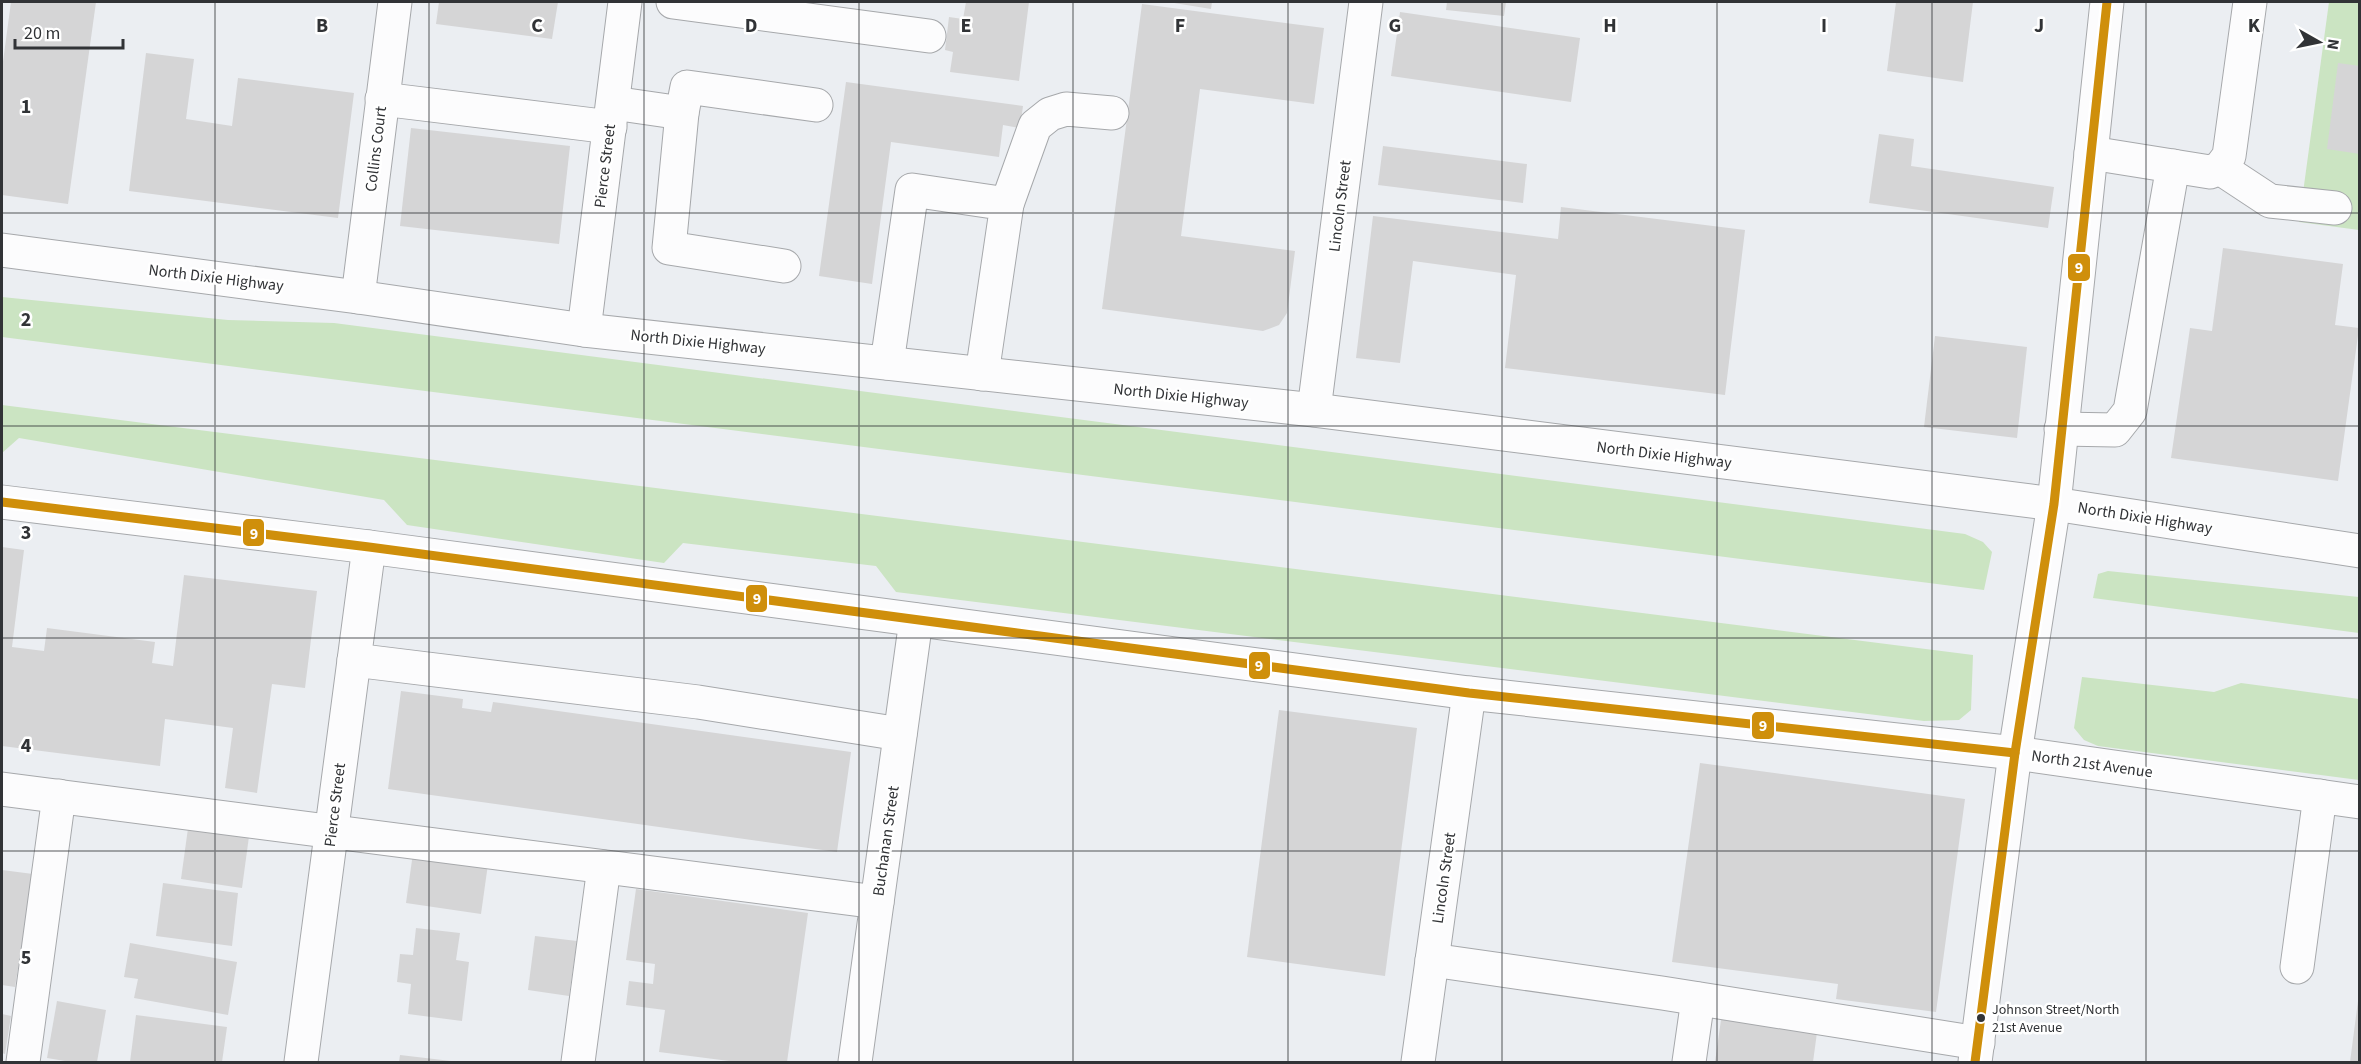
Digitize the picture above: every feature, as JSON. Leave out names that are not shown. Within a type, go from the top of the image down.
[{"type":"main road","name":"Collins Court","points":[[358,297],[395,2]]},
{"type":"main road","name":"Pierce Street","points":[[584,330],[625,2]]},
{"type":"main road","points":[[674,2],[929,36]]},
{"type":"main road","name":"Lincoln Street","points":[[1314,410],[1366,2]]},
{"type":"main road","points":[[1432,960],[1698,999],[1976,1053],[2015,753],[2054,504],[2107,2]]},
{"type":"main road","points":[[2091,153],[2210,172],[2220,168],[2229,156],[2250,2]]},
{"type":"main road","points":[[784,266],[669,248],[682,113],[687,87],[816,105]]},
{"type":"main road","points":[[382,99],[611,115],[682,113]]},
{"type":"main road","points":[[982,374],[1006,204],[1035,126],[1050,114],[1066,110],[1112,113]]},
{"type":"main road","points":[[2061,429],[2115,430],[2130,411],[2173,166]]},
{"type":"main road","points":[[2220,168],[2270,201],[2335,208]]},
{"type":"main road","points":[[887,363],[912,190],[1006,204]]},
{"type":"main road","name":"North Dixie Highway","points":[[2,250],[358,297],[584,330],[1314,410],[2054,504],[2360,551]]},
{"type":"main road","name":"North 21st Avenue","points":[[2,502],[369,547],[1469,693],[2015,753],[2360,802]]},
{"type":"main road","name":"Pierce Street","points":[[302,1062],[369,547]]},
{"type":"main road","name":"Buchanan Street","points":[[855,1062],[916,620]]},
{"type":"main road","points":[[354,660],[698,702],[900,734]]},
{"type":"main road","name":"Lincoln Street","points":[[1418,1062],[1469,693]]},
{"type":"main road","points":[[2,789],[877,902]]},
{"type":"main road","points":[[23,1062],[59,796]]},
{"type":"main road","points":[[2297,967],[2320,796]]},
{"type":"main road","points":[[578,1062],[603,867]]},
{"type":"main road","points":[[1689,1062],[1698,999]]},
{"type":"green space","points":[[2329,2],[2359,2],[2359,230],[2299,222]]},
{"type":"green space","points":[[2,297],[228,320],[334,323],[1965,534],[1983,542],[1992,552],[1984,590],[2,337]]},
{"type":"green space","points":[[2,405],[1973,655],[1971,710],[1959,720],[1924,721],[896,592],[876,566],[683,543],[664,563],[407,525],[384,500],[19,438],[2,453]]},
{"type":"green space","points":[[2108,571],[2359,597],[2359,633],[2093,598],[2098,574]]},
{"type":"green space","points":[[2082,677],[2214,692],[2241,683],[2359,699],[2359,780],[2098,746],[2084,740],[2074,728]]},
{"type":"building","points":[[11,2],[96,2],[68,204],[2,195],[2,69]]},
{"type":"building","points":[[439,2],[558,2],[552,39],[436,24]]},
{"type":"building","points":[[966,2],[1029,2],[1019,81],[950,72],[953,52],[945,50],[949,17],[963,19]]},
{"type":"building","points":[[1168,2],[1212,2],[1211,9]]},
{"type":"building","points":[[1447,2],[1506,2],[1504,16],[1446,10]]},
{"type":"building","points":[[1896,2],[1973,2],[1963,82],[1887,71]]},
{"type":"building","points":[[1142,4],[1324,28],[1314,104],[1200,89],[1181,236],[1295,251],[1287,313],[1279,325],[1263,331],[1102,309]]},
{"type":"building","points":[[1400,12],[1580,38],[1571,102],[1391,76]]},
{"type":"building","points":[[146,53],[194,59],[186,119],[232,126],[238,78],[354,93],[338,218],[129,191]]},
{"type":"building","points":[[2338,63],[2360,66],[2360,154],[2327,149]]},
{"type":"building","points":[[846,82],[1023,106],[1020,128],[1003,125],[999,157],[891,142],[872,284],[819,276]]},
{"type":"building","points":[[411,128],[570,146],[559,244],[400,226]]},
{"type":"building","points":[[1879,134],[1914,139],[1911,166],[2054,187],[2048,228],[1869,203]]},
{"type":"building","points":[[1383,146],[1527,164],[1523,203],[1378,185]]},
{"type":"building","points":[[1561,207],[1745,230],[1725,395],[1505,368],[1516,275],[1413,261],[1400,363],[1356,358],[1373,216],[1558,239]]},
{"type":"building","points":[[2223,248],[2343,264],[2335,325],[2359,328],[2338,481],[2171,458],[2190,328],[2212,331]]},
{"type":"building","points":[[1935,336],[2027,347],[2017,438],[1924,427]]},
{"type":"building","points":[[2,547],[24,550],[12,647],[44,651],[47,628],[155,642],[152,663],[173,666],[184,575],[317,591],[305,688],[272,684],[257,793],[225,788],[233,728],[165,719],[160,766],[2,746]]},
{"type":"building","points":[[401,691],[463,699],[462,708],[491,712],[493,702],[851,752],[837,852],[388,789]]},
{"type":"building","points":[[1279,710],[1417,728],[1385,976],[1247,957]]},
{"type":"building","points":[[1700,763],[1965,799],[1936,1012],[1836,999],[1838,984],[1672,962]]},
{"type":"building","points":[[189,821],[250,829],[242,888],[181,879]]},
{"type":"building","points":[[413,853],[488,864],[481,914],[406,903]]},
{"type":"building","points":[[2,870],[33,874],[15,987],[2,985]]},
{"type":"building","points":[[163,883],[238,893],[232,946],[156,936]]},
{"type":"building","points":[[636,889],[808,913],[787,1062],[737,1062],[659,1052],[665,1010],[626,1005],[629,981],[653,984],[655,964],[626,960]]},
{"type":"building","points":[[416,928],[460,933],[456,960],[469,962],[462,1021],[408,1014],[411,984],[397,982],[400,954],[413,955]]},
{"type":"building","points":[[535,936],[577,941],[569,996],[528,990]]},
{"type":"building","points":[[130,943],[237,962],[228,1015],[134,998],[138,979],[124,977]]},
{"type":"building","points":[[57,1001],[106,1010],[97,1062],[71,1062],[47,1058]]},
{"type":"building","points":[[2358,1001],[2360,1062],[2350,1062]]},
{"type":"building","points":[[1722,1013],[1818,1025],[1813,1062],[1715,1062]]},
{"type":"building","points":[[2,1014],[11,1016],[5,1054],[2,1053]]},
{"type":"building","points":[[136,1015],[227,1027],[222,1062],[130,1062]]},
{"type":"building","points":[[400,1055],[451,1061],[451,1062],[399,1062]]},
{"type":"transit line","name":"9","points":[[1975,1062],[2015,753],[2054,504],[2107,2]]},
{"type":"transit line","name":"9","points":[[2,502],[369,547],[1469,693],[2015,753]]},
{"type":"place","name":"Johnson Street/North 21st Avenue","points":[[1981,1018]]}]
